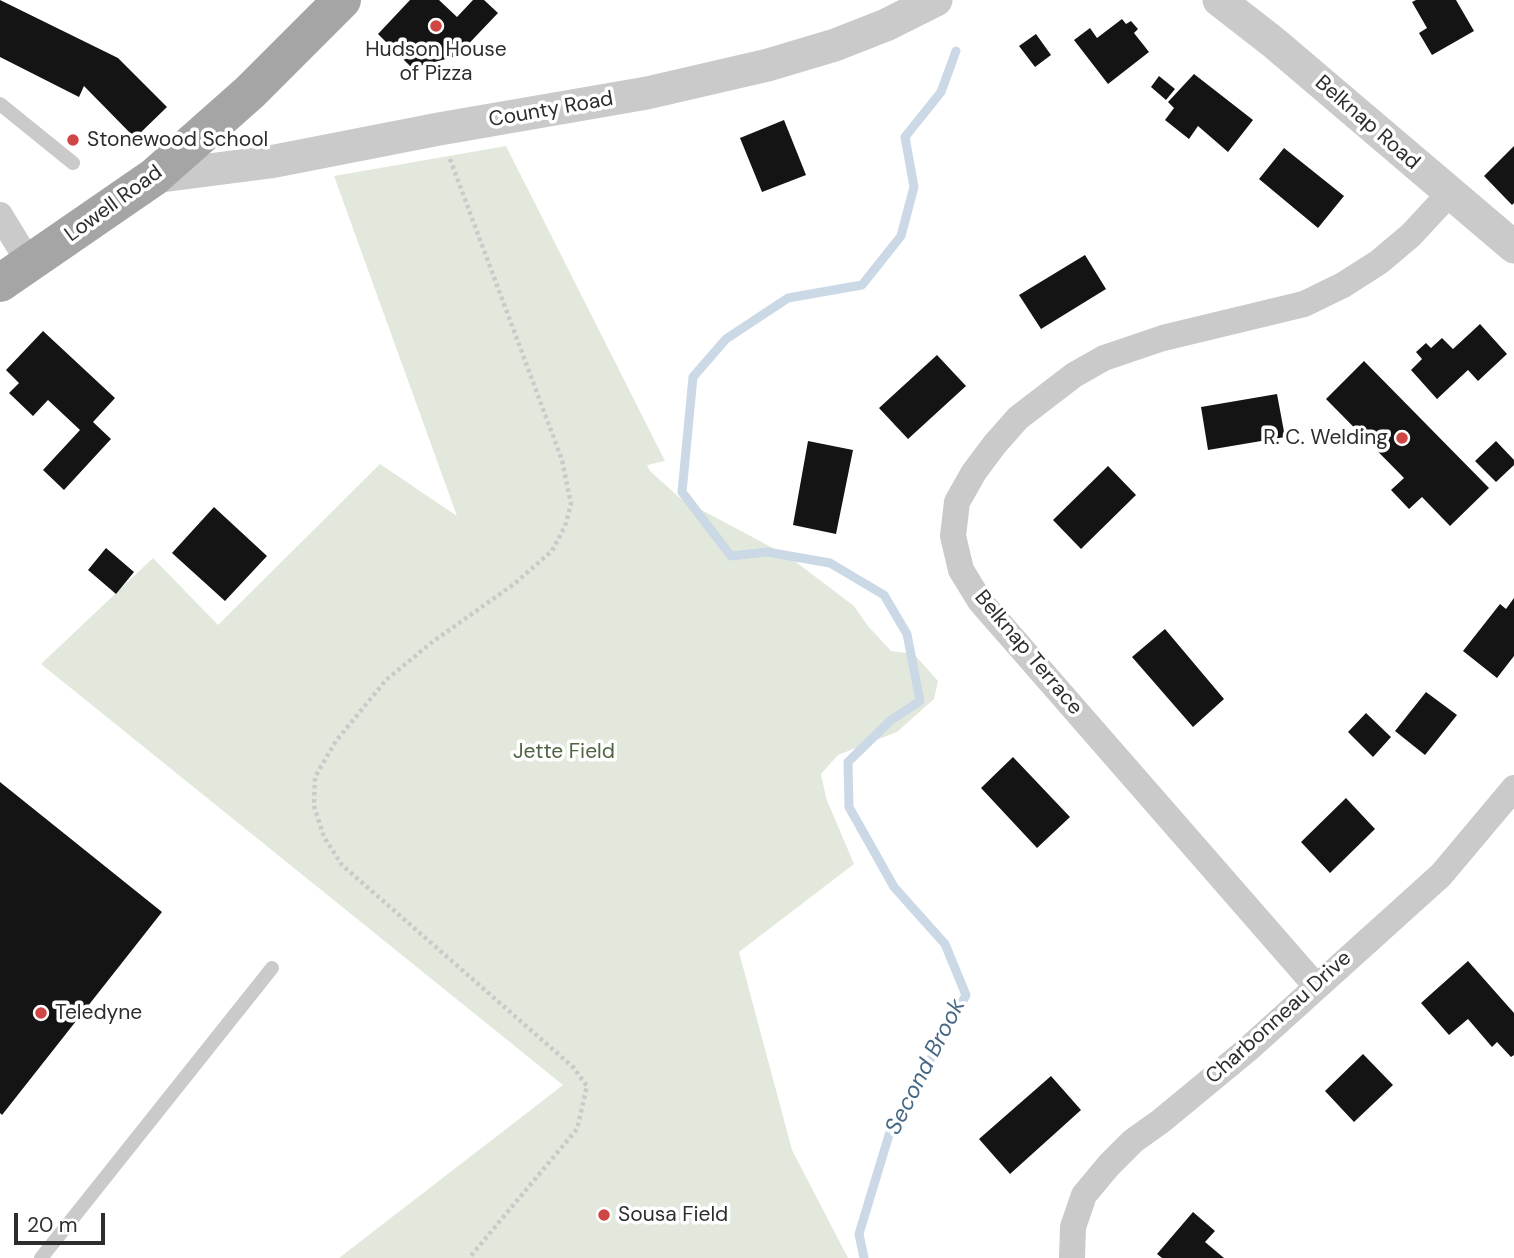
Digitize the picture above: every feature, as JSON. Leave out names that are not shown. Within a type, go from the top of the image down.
[{"type":"main road","name":"Lowell Road","points":[[15,274],[154,177],[250,92],[342,0]]},
{"type":"street","name":"County Road","points":[[154,177],[270,162],[647,93],[768,65],[835,45],[886,25],[936,0]]},
{"type":"street","name":"Belknap Road","points":[[1219,0],[1273,42],[1514,247]]},
{"type":"street","name":"Belknap Terrace","points":[[1316,986],[980,601],[961,570],[953,536],[957,502],[974,472],[1018,418],[1073,375],[1104,358],[1163,338],[1304,304],[1343,285],[1379,262],[1411,235],[1449,194]]},
{"type":"street","points":[[0,215],[15,274]]},
{"type":"street","name":"Charbonneau Drive","points":[[1072,1258],[1073,1227],[1084,1195],[1109,1165],[1133,1141],[1247,1050],[1441,875],[1514,789]]},
{"type":"lane","points":[[0,104],[73,163]]},
{"type":"lane","points":[[41,1258],[272,968]]},
{"type":"path","points":[[439,129],[562,460],[571,504],[565,526],[552,551],[514,584],[431,643],[386,680],[336,741],[315,777],[314,806],[324,837],[342,864],[573,1067],[587,1086],[577,1129],[469,1258]]},
{"type":"green space","name":"Jette Field","points":[[506,146],[665,461],[647,465],[650,471],[681,499],[788,556],[854,606],[891,651],[914,654],[938,681],[934,699],[897,732],[838,755],[821,774],[826,798],[854,864],[739,952],[792,1150],[848,1258],[339,1258],[563,1085],[41,664],[153,558],[218,625],[380,464],[457,516],[334,176]]},
{"type":"building","points":[[0,0],[118,58],[167,107],[135,138],[84,86],[79,97],[0,57]]},
{"type":"building","name":"Hudson House of Pizza","points":[[410,0],[439,0],[457,17],[473,0],[484,0],[498,13],[457,56],[412,68],[378,34]]},
{"type":"building","points":[[1456,0],[1474,31],[1432,55],[1419,33],[1427,28],[1412,2]]},
{"type":"building","points":[[1122,19],[1126,24],[1131,21],[1138,29],[1134,33],[1149,52],[1108,84],[1074,40],[1090,28],[1097,38]]},
{"type":"building","points":[[1036,34],[1051,55],[1035,67],[1019,46]]},
{"type":"building","points":[[1194,74],[1253,120],[1228,152],[1198,126],[1189,139],[1165,120],[1174,108],[1168,102]]},
{"type":"building","points":[[1159,76],[1175,89],[1166,100],[1151,87]]},
{"type":"building","points":[[784,120],[806,175],[762,192],[740,138]]},
{"type":"building","points":[[1514,146],[1514,203],[1512,205],[1484,176]]},
{"type":"building","points":[[1284,148],[1344,196],[1318,228],[1259,179]]},
{"type":"building","points":[[1085,255],[1106,289],[1041,329],[1019,295]]},
{"type":"building","points":[[1480,324],[1507,354],[1478,381],[1468,370],[1437,399],[1411,370],[1422,359],[1416,352],[1426,343],[1431,348],[1442,338],[1453,349]]},
{"type":"building","points":[[43,331],[115,398],[93,422],[111,439],[64,490],[43,470],[80,430],[48,400],[33,416],[9,393],[19,383],[6,370]]},
{"type":"building","points":[[937,355],[966,386],[908,439],[879,408]]},
{"type":"building","name":"R. C. Welding","points":[[1364,361],[1489,488],[1450,526],[1422,497],[1409,509],[1391,490],[1404,478],[1326,399]]},
{"type":"building","points":[[1277,394],[1285,437],[1208,450],[1201,407]]},
{"type":"building","points":[[808,441],[853,450],[836,534],[793,525]]},
{"type":"building","points":[[1496,441],[1514,460],[1514,465],[1496,482],[1475,461]]},
{"type":"building","points":[[1108,466],[1136,495],[1081,549],[1053,520]]},
{"type":"building","points":[[214,507],[267,556],[225,601],[172,553]]},
{"type":"building","points":[[106,548],[134,572],[116,594],[88,570]]},
{"type":"building","points":[[1514,598],[1514,656],[1497,678],[1463,651],[1500,604],[1506,609]]},
{"type":"building","points":[[1165,629],[1224,699],[1193,727],[1132,657]]},
{"type":"building","points":[[1426,692],[1457,715],[1425,755],[1395,731]]},
{"type":"building","points":[[1366,713],[1391,737],[1373,757],[1348,732]]},
{"type":"building","points":[[1013,757],[1070,817],[1037,848],[981,788]]},
{"type":"building","name":"Teledyne","points":[[0,782],[162,912],[2,1115],[0,1113]]},
{"type":"building","points":[[1346,798],[1375,829],[1330,873],[1301,842]]},
{"type":"building","points":[[1468,961],[1514,1013],[1514,1055],[1511,1057],[1497,1042],[1492,1047],[1468,1019],[1449,1035],[1421,1003]]},
{"type":"building","points":[[1363,1054],[1393,1085],[1354,1122],[1325,1091]]},
{"type":"building","points":[[1051,1076],[1081,1110],[1010,1174],[979,1139]]},
{"type":"building","points":[[1193,1212],[1215,1231],[1205,1242],[1224,1258],[1162,1258],[1157,1254]]},
{"type":"waterway","name":"Second Brook","points":[[864,1258],[859,1234],[889,1135],[966,995],[945,944],[894,887],[849,807],[848,762],[891,720],[920,701],[907,634],[884,595],[830,563],[767,552],[731,556],[682,492],[693,377],[726,339],[788,298],[862,285],[901,236],[914,187],[905,137],[941,92],[956,51]]},
{"type":"place","name":"Hudson House of Pizza","points":[[436,26]]},
{"type":"place","name":"Stonewood School","points":[[73,140]]},
{"type":"place","name":"R. C. Welding","points":[[1402,438]]},
{"type":"place","name":"Teledyne","points":[[41,1013]]},
{"type":"place","name":"Sousa Field","points":[[604,1215]]}]
